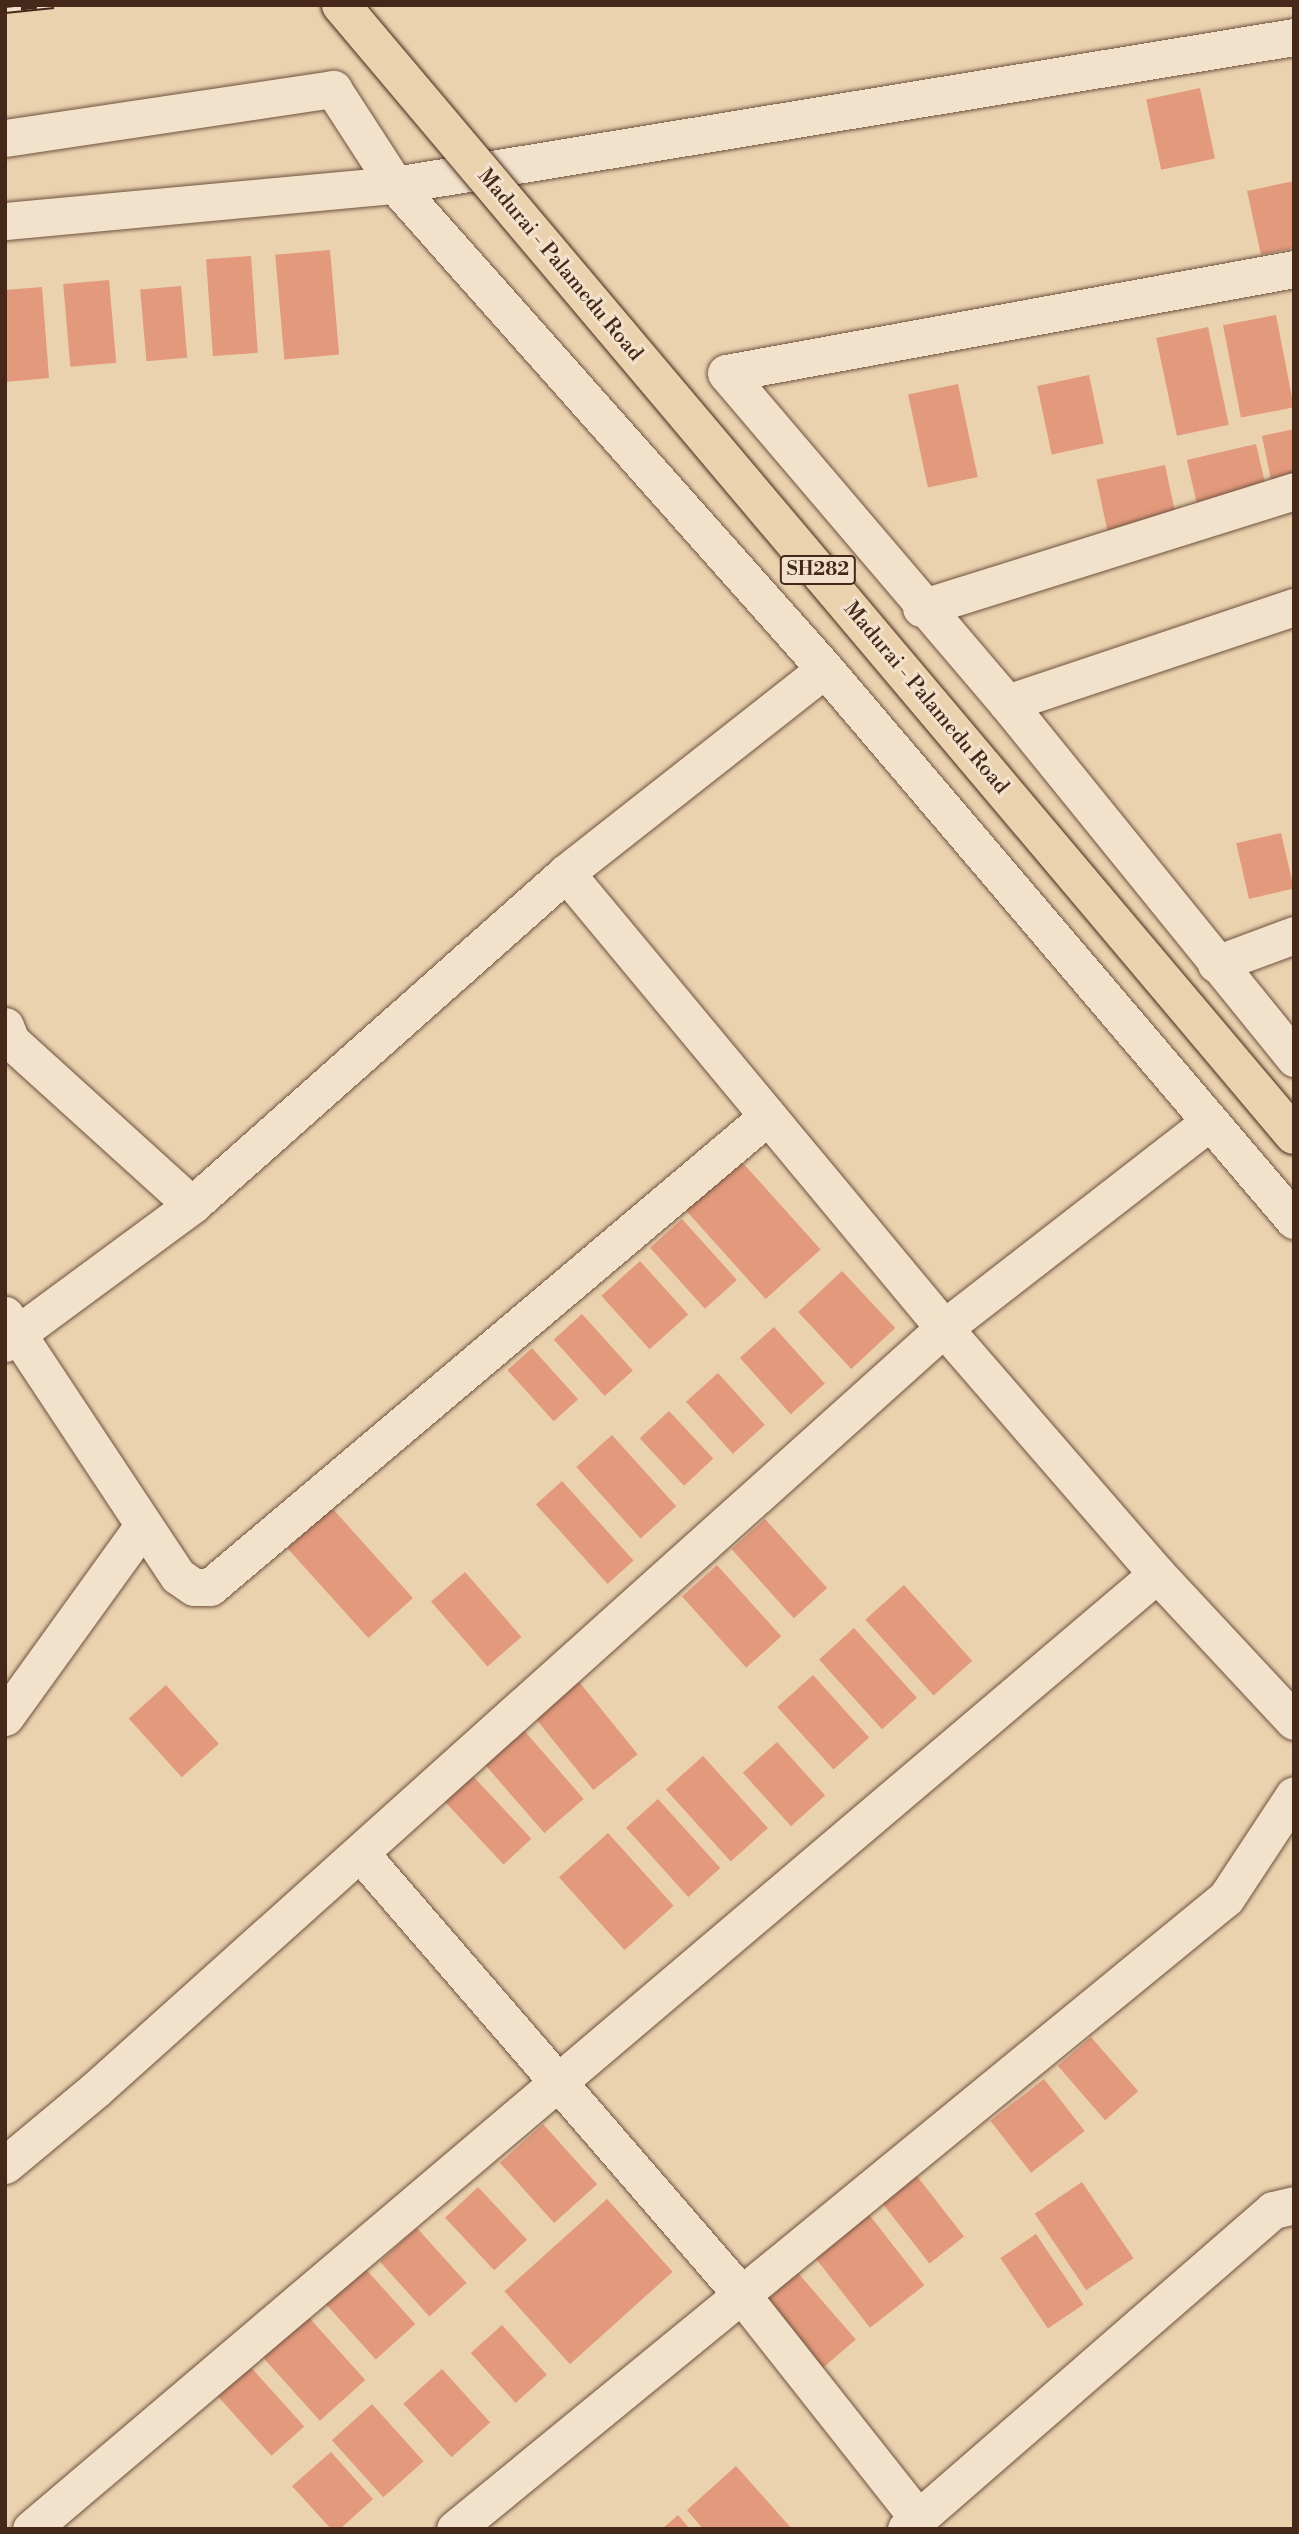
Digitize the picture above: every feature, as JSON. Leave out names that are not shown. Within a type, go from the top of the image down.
[{"type":"main road","name":"Madurai - Palamedu Road","points":[[341,5],[1294,1135]]},
{"type":"street","points":[[5,221],[395,185],[1294,37]]},
{"type":"street","points":[[5,138],[333,89],[395,185],[825,669],[1294,1220]]},
{"type":"street","points":[[1294,270],[726,373],[921,608],[1007,703],[1294,1058]]},
{"type":"street","points":[[921,608],[1294,491]]},
{"type":"street","points":[[1007,703],[1294,607]]},
{"type":"street","points":[[768,1116],[210,1587],[194,1587],[178,1576],[10,1331],[192,1205],[566,873],[825,669]]},
{"type":"street","points":[[566,873],[944,1328],[1157,1574],[1294,1721]]},
{"type":"street","points":[[1216,964],[1294,935]]},
{"type":"street","points":[[5,1026],[12,1041],[192,1205]]},
{"type":"street","points":[[5,2165],[359,1853],[944,1328],[1210,1122]]},
{"type":"street","points":[[5,1717],[143,1526]]},
{"type":"street","points":[[31,2529],[1157,1574]]},
{"type":"street","points":[[455,2529],[1226,1898],[1294,1795]]},
{"type":"street","points":[[359,1853],[741,2294],[912,2523],[1273,2210],[1294,2205]]},
{"type":"building","points":[[1200,88],[1215,158],[1161,170],[1146,99]]},
{"type":"building","points":[[1294,181],[1294,248],[1261,255],[1247,191]]},
{"type":"building","points":[[330,250],[339,355],[284,359],[275,255]]},
{"type":"building","points":[[251,256],[258,353],[213,356],[206,259]]},
{"type":"building","points":[[109,280],[116,363],[70,367],[63,284]]},
{"type":"building","points":[[181,286],[187,358],[146,361],[140,290]]},
{"type":"building","points":[[42,287],[49,378],[5,382],[5,290]]},
{"type":"building","points":[[1276,315],[1294,407],[1241,418],[1223,325]]},
{"type":"building","points":[[1208,327],[1229,425],[1177,436],[1156,338]]},
{"type":"building","points":[[1089,375],[1104,443],[1052,454],[1037,386]]},
{"type":"building","points":[[958,384],[978,477],[928,488],[908,395]]},
{"type":"building","points":[[1294,429],[1294,475],[1271,480],[1262,436]]},
{"type":"building","points":[[1256,444],[1266,487],[1197,503],[1187,460]]},
{"type":"building","points":[[1165,465],[1177,521],[1108,535],[1097,480]]},
{"type":"building","points":[[1281,833],[1294,889],[1249,899],[1236,843]]},
{"type":"building","points":[[741,1161],[821,1249],[766,1299],[686,1211]]},
{"type":"building","points":[[682,1219],[737,1280],[705,1309],[650,1248]]},
{"type":"building","points":[[640,1261],[688,1315],[650,1349],[601,1296]]},
{"type":"building","points":[[842,1271],[895,1328],[851,1369],[798,1312]]},
{"type":"building","points":[[582,1314],[633,1370],[605,1396],[554,1339]]},
{"type":"building","points":[[774,1327],[825,1383],[791,1414],[740,1358]]},
{"type":"building","points":[[532,1348],[578,1399],[554,1421],[507,1370]]},
{"type":"building","points":[[718,1373],[765,1425],[733,1454],[686,1402]]},
{"type":"building","points":[[669,1411],[713,1459],[684,1486],[640,1438]]},
{"type":"building","points":[[612,1435],[676,1506],[641,1538],[576,1467]]},
{"type":"building","points":[[562,1481],[634,1561],[608,1584],[536,1504]]},
{"type":"building","points":[[332,1508],[413,1598],[368,1638],[287,1548]]},
{"type":"building","points":[[765,1519],[827,1588],[794,1618],[732,1549]]},
{"type":"building","points":[[717,1565],[781,1636],[746,1668],[682,1596]]},
{"type":"building","points":[[465,1572],[521,1637],[487,1666],[431,1602]]},
{"type":"building","points":[[904,1585],[972,1661],[934,1696],[865,1620]]},
{"type":"building","points":[[854,1628],[917,1698],[882,1729],[819,1659]]},
{"type":"building","points":[[813,1675],[869,1737],[834,1770],[777,1707]]},
{"type":"building","points":[[576,1678],[638,1754],[593,1790],[532,1714]]},
{"type":"building","points":[[166,1685],[219,1744],[182,1777],[129,1718]]},
{"type":"building","points":[[522,1728],[584,1799],[544,1833],[483,1762]]},
{"type":"building","points":[[777,1742],[825,1796],[791,1826],[743,1773]]},
{"type":"building","points":[[703,1756],[768,1828],[731,1862],[666,1789]]},
{"type":"building","points":[[472,1775],[531,1839],[504,1865],[444,1801]]},
{"type":"building","points":[[658,1799],[720,1868],[688,1897],[626,1828]]},
{"type":"building","points":[[608,1833],[674,1906],[625,1950],[559,1877]]},
{"type":"building","points":[[1091,2037],[1138,2091],[1105,2120],[1058,2066]]},
{"type":"building","points":[[1044,2079],[1085,2131],[1031,2173],[990,2121]]},
{"type":"building","points":[[543,2124],[597,2184],[554,2223],[500,2163]]},
{"type":"building","points":[[913,2171],[964,2236],[929,2263],[878,2198]]},
{"type":"building","points":[[1082,2182],[1133,2258],[1086,2290],[1035,2214]]},
{"type":"building","points":[[478,2187],[527,2240],[494,2270],[445,2218]]},
{"type":"building","points":[[607,2199],[673,2272],[570,2364],[504,2291]]},
{"type":"building","points":[[864,2208],[924,2285],[870,2328],[810,2250]]},
{"type":"building","points":[[417,2228],[467,2283],[429,2316],[380,2261]]},
{"type":"building","points":[[1036,2234],[1084,2304],[1048,2329],[1000,2258]]},
{"type":"building","points":[[363,2266],[415,2324],[376,2359],[324,2301]]},
{"type":"building","points":[[798,2273],[856,2339],[811,2378],[753,2312]]},
{"type":"building","points":[[305,2313],[365,2380],[320,2421],[260,2354]]},
{"type":"building","points":[[502,2325],[547,2375],[516,2403],[471,2353]]},
{"type":"building","points":[[248,2364],[304,2426],[272,2456],[215,2393]]},
{"type":"building","points":[[442,2369],[490,2423],[452,2457],[403,2404]]},
{"type":"building","points":[[372,2404],[424,2461],[383,2497],[332,2440]]},
{"type":"building","points":[[331,2452],[373,2499],[340,2529],[331,2529],[292,2486]]},
{"type":"building","points":[[736,2466],[792,2529],[703,2529],[687,2510]]},
{"type":"building","points":[[678,2515],[690,2529],[662,2529]]},
{"type":"railway","points":[[5,10],[54,5]]}]
